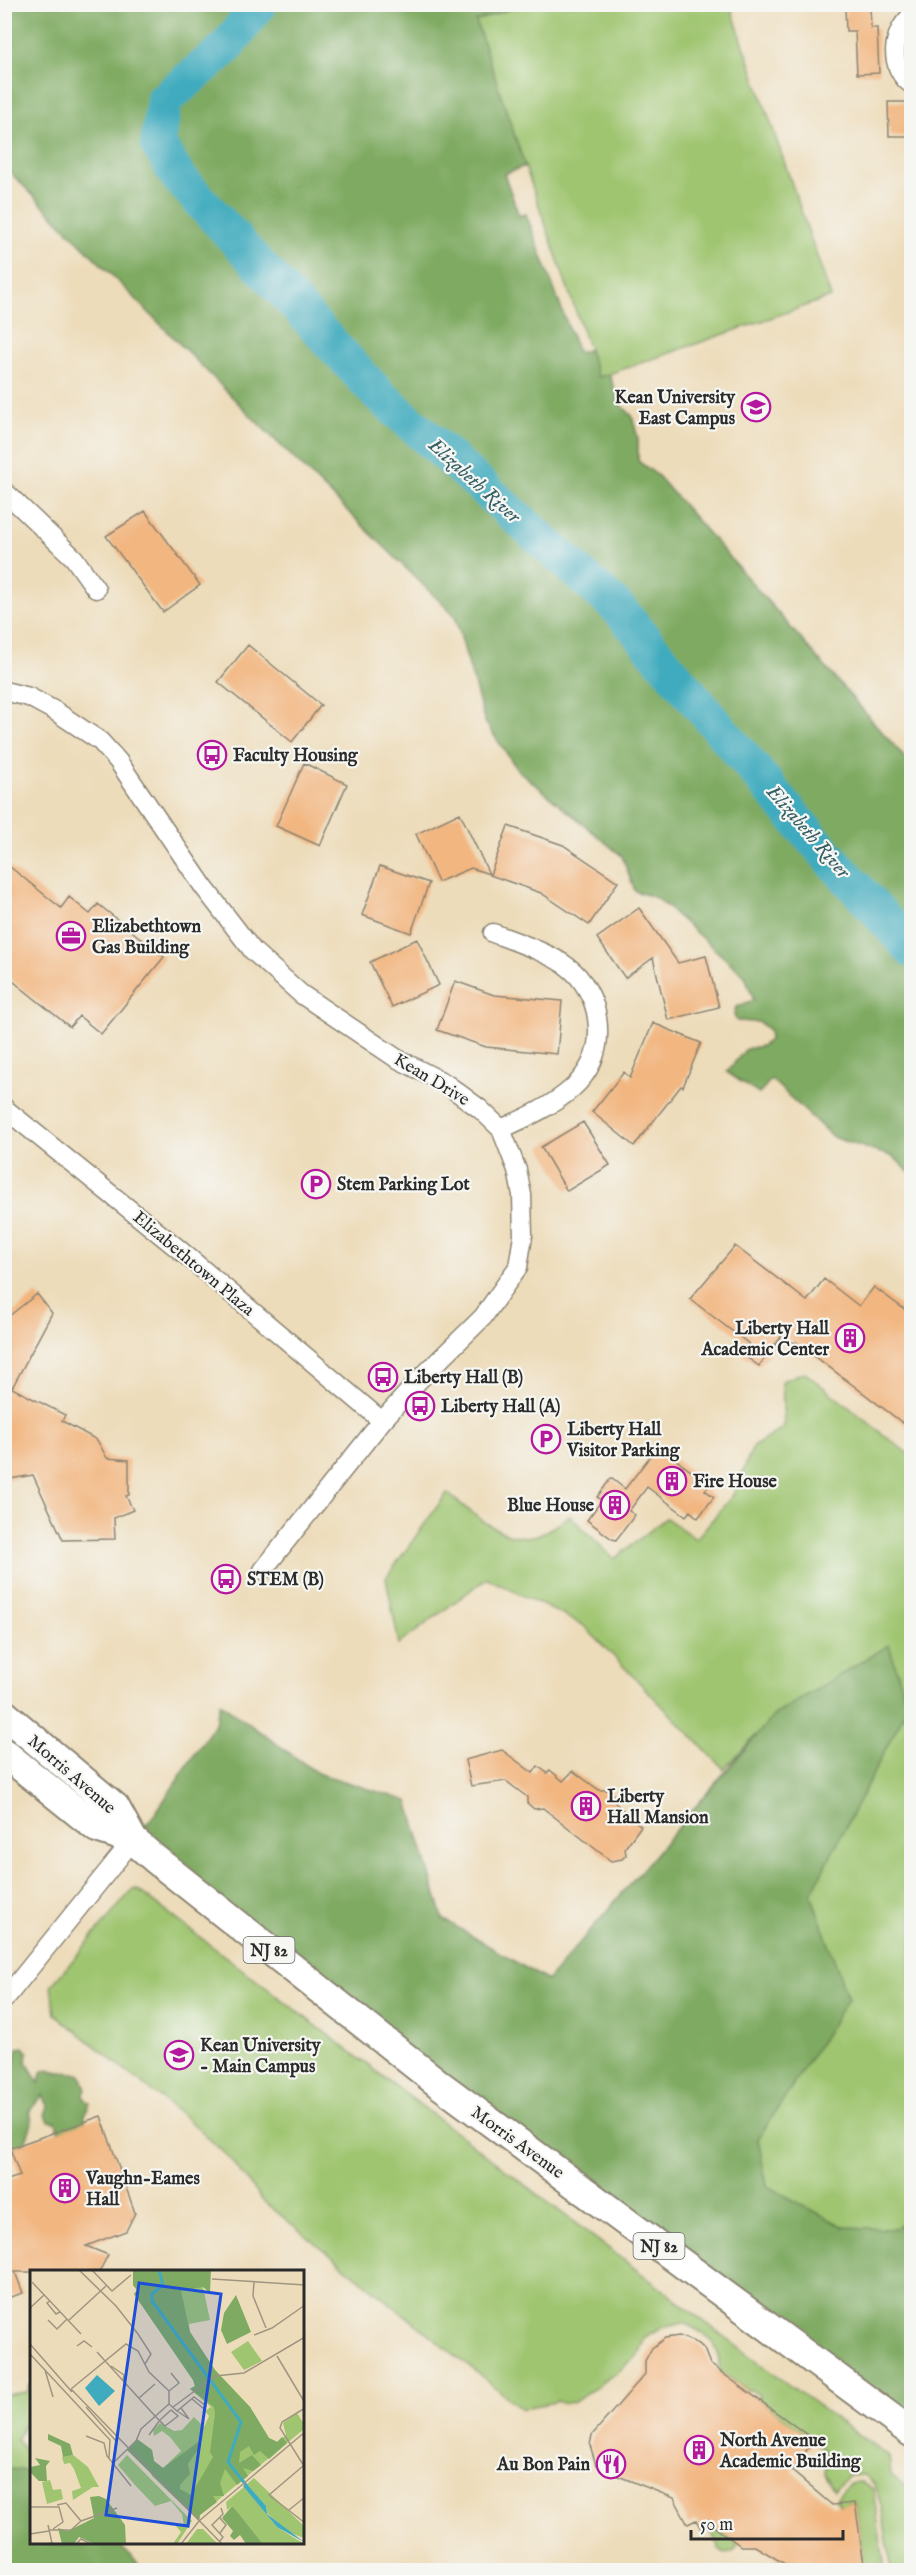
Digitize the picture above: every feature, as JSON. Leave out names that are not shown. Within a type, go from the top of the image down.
[{"type":"main road","name":"Morris Avenue","points":[[4,1714],[115,1807],[133,1840]]},
{"type":"main road","name":"Morris Avenue","points":[[4,1753],[97,1828],[133,1840],[440,2084],[912,2433]]},
{"type":"street","points":[[912,15],[900,28],[895,42],[895,57],[899,70],[912,85]]},
{"type":"street","points":[[4,491],[74,558],[96,589]]},
{"type":"street","name":"Kean Drive","points":[[4,691],[29,697],[100,741],[118,761],[234,928],[253,951],[293,987],[396,1059],[445,1083],[480,1109],[501,1129],[517,1170],[522,1195],[523,1236],[518,1267],[483,1317],[418,1380],[382,1421],[263,1570]]},
{"type":"street","points":[[493,933],[568,967],[588,992],[596,1009],[598,1025],[598,1043],[590,1071],[554,1102],[501,1129]]},
{"type":"street","name":"Elizabethtown Plaza","points":[[4,1108],[181,1251],[382,1421]]},
{"type":"street","points":[[4,2000],[133,1840]]},
{"type":"green space","points":[[4,5],[730,5],[831,297],[609,374],[620,404],[632,416],[638,439],[638,461],[658,476],[911,765],[911,1174],[894,1157],[833,1137],[771,1079],[759,1094],[727,1072],[746,1049],[762,1046],[770,1039],[769,1030],[759,1022],[737,1021],[734,1015],[736,1007],[754,1000],[745,976],[657,898],[635,891],[622,856],[518,770],[485,722],[455,616],[266,431],[5,167]],"holes":[[[525,166],[589,349],[578,354],[525,214],[519,216],[504,174]]]},
{"type":"green space","points":[[4,5],[522,5],[476,21],[525,166],[504,174],[519,216],[526,214],[578,353],[589,350],[598,377],[609,374],[620,404],[632,416],[638,439],[638,461],[658,476],[911,765],[911,1174],[894,1157],[833,1137],[771,1079],[759,1094],[727,1072],[746,1049],[762,1046],[770,1039],[769,1030],[759,1022],[737,1021],[734,1015],[736,1007],[754,1000],[745,976],[657,898],[635,891],[622,856],[518,770],[485,722],[455,616],[266,431],[5,167]]},
{"type":"green space","points":[[804,1372],[911,1456],[911,2433],[133,1840],[155,1814],[215,1724],[220,1703],[317,1773],[408,1801],[443,1919],[548,1981],[756,1735],[724,1769],[583,1625],[487,1578],[399,1644],[386,1578],[447,1493],[487,1524],[521,1537],[542,1533],[570,1516],[614,1559],[666,1518],[696,1539],[733,1495],[753,1447],[784,1427],[782,1381]]},
{"type":"green space","points":[[889,1645],[908,1706],[811,1894],[848,1999],[758,2139],[767,2186],[844,2227],[895,2229],[911,2216],[911,2433],[133,1840],[155,1814],[215,1724],[220,1703],[317,1773],[408,1801],[443,1919],[547,1981],[774,1715]]},
{"type":"green space","points":[[133,1889],[138,1890],[768,2370],[889,2457],[891,2475],[911,2490],[911,2570],[892,2570],[881,2505],[874,2484],[864,2475],[848,2476],[834,2490],[824,2474],[826,2453],[814,2440],[758,2399],[759,2395],[749,2389],[748,2391],[720,2371],[718,2354],[713,2341],[703,2333],[684,2323],[661,2328],[645,2338],[637,2356],[573,2403],[565,2404],[557,2401],[522,2409],[263,2201],[230,2159],[198,2128],[55,2014],[51,1986]]},
{"type":"green space","points":[[24,2047],[28,2052],[27,2063],[39,2083],[41,2072],[49,2069],[81,2075],[86,2089],[85,2099],[90,2103],[85,2115],[85,2126],[59,2132],[56,2122],[49,2121],[45,2115],[48,2106],[43,2095],[30,2110],[32,2123],[25,2143],[7,2149],[5,2148],[4,2055],[9,2061],[15,2062],[18,2048]]},
{"type":"green space","points":[[30,2385],[30,2411],[17,2440],[30,2454],[30,2481],[5,2477],[4,2395],[27,2392]]},
{"type":"green space","points":[[4,2468],[25,2471],[30,2469],[30,2545],[119,2545],[145,2570],[5,2570]]},
{"type":"green space","points":[[862,2482],[873,2489],[885,2570],[865,2570],[855,2503],[847,2504],[848,2512],[835,2500],[848,2485]]},
{"type":"green space","points":[[707,2522],[738,2544],[734,2551],[725,2554],[719,2550]]},
{"type":"building","points":[[870,7],[871,28],[877,28],[879,73],[857,74],[855,31],[846,31],[845,8]]},
{"type":"building","points":[[888,102],[908,102],[909,114],[912,114],[912,136],[889,136]]},
{"type":"building","points":[[145,511],[200,585],[163,612],[106,536]]},
{"type":"building","points":[[248,645],[321,705],[292,742],[218,682]]},
{"type":"building","points":[[304,763],[347,784],[320,846],[276,826]]},
{"type":"building","points":[[460,813],[489,874],[471,868],[438,882],[416,834]]},
{"type":"building","points":[[508,826],[563,845],[618,882],[589,925],[541,893],[490,875]]},
{"type":"building","name":"Elizabethtown Gas Building","points":[[4,862],[61,908],[69,897],[90,914],[98,904],[164,957],[101,1034],[79,1016],[70,1027],[4,974]]},
{"type":"building","points":[[380,866],[429,883],[411,933],[362,915]]},
{"type":"building","points":[[639,908],[678,963],[706,956],[719,1007],[668,1020],[653,958],[625,978],[597,938]]},
{"type":"building","points":[[417,939],[439,985],[392,1007],[370,962]]},
{"type":"building","points":[[455,981],[494,995],[562,1001],[557,1054],[486,1047],[437,1030]]},
{"type":"building","points":[[653,1023],[701,1043],[683,1087],[681,1086],[634,1146],[592,1112],[624,1072],[630,1078]]},
{"type":"building","points":[[583,1122],[610,1165],[567,1191],[541,1147]]},
{"type":"building","name":"Liberty Hall Academic Center","points":[[735,1246],[807,1301],[824,1279],[859,1306],[874,1287],[912,1315],[912,1430],[783,1334],[759,1366],[742,1354],[749,1344],[690,1299]]},
{"type":"building","points":[[37,1294],[52,1313],[12,1388],[65,1415],[62,1421],[97,1440],[107,1458],[129,1460],[129,1495],[126,1496],[133,1510],[114,1518],[115,1539],[63,1540],[33,1475],[4,1480],[4,1320]]},
{"type":"building","points":[[658,1446],[709,1485],[705,1490],[714,1497],[698,1518],[690,1511],[686,1516],[647,1487],[629,1511],[635,1515],[616,1540],[612,1539],[587,1520],[602,1500],[597,1497],[611,1478],[625,1489]]},
{"type":"building","name":"Liberty Hall Mansion","points":[[502,1750],[533,1773],[538,1766],[547,1773],[550,1770],[563,1781],[573,1771],[599,1790],[608,1790],[615,1796],[615,1803],[641,1826],[625,1848],[626,1855],[622,1859],[611,1861],[543,1808],[534,1809],[527,1803],[527,1797],[506,1781],[471,1786],[465,1760]]},
{"type":"building","name":"Vaughn-Eames Hall","points":[[101,2116],[135,2213],[126,2231],[86,2246],[108,2255],[100,2270],[15,2272],[23,2293],[4,2299],[4,2181],[20,2176],[10,2148]]},
{"type":"building","name":"North Avenue Academic Building","points":[[679,2336],[699,2344],[704,2349],[710,2364],[814,2440],[792,2471],[832,2505],[855,2503],[865,2571],[793,2569],[755,2546],[741,2546],[707,2522],[702,2531],[696,2520],[688,2524],[674,2498],[603,2470],[596,2465],[590,2445],[592,2435],[645,2374],[645,2361],[652,2348],[665,2338]]},
{"type":"waterway","name":"Elizabeth River","points":[[259,4],[226,48],[164,100],[158,144],[178,177],[377,393],[618,608],[805,830],[912,950]]},
{"type":"place","name":"Kean University East Campus","points":[[756,407]]},
{"type":"place","name":"Faculty Housing","points":[[212,755]]},
{"type":"place","name":"Elizabethtown Gas Building","points":[[71,936]]},
{"type":"place","name":"Stem Parking Lot","points":[[316,1184]]},
{"type":"place","name":"Liberty Hall Academic Center","points":[[850,1338]]},
{"type":"place","name":"Liberty Hall (B)","points":[[383,1377]]},
{"type":"place","name":"Liberty Hall (A)","points":[[420,1406]]},
{"type":"place","name":"Liberty Hall Visitor Parking","points":[[546,1439]]},
{"type":"place","name":"Fire House","points":[[672,1481]]},
{"type":"place","name":"Blue House","points":[[615,1505]]},
{"type":"place","name":"STEM (B)","points":[[226,1579]]},
{"type":"place","name":"Liberty Hall Mansion","points":[[586,1806]]},
{"type":"place","name":"Kean University - Main Campus","points":[[179,2055]]},
{"type":"place","name":"Vaughn-Eames Hall","points":[[65,2188]]},
{"type":"place","name":"North Avenue Academic Building","points":[[699,2450]]},
{"type":"place","name":"Au Bon Pain","points":[[611,2464]]}]
